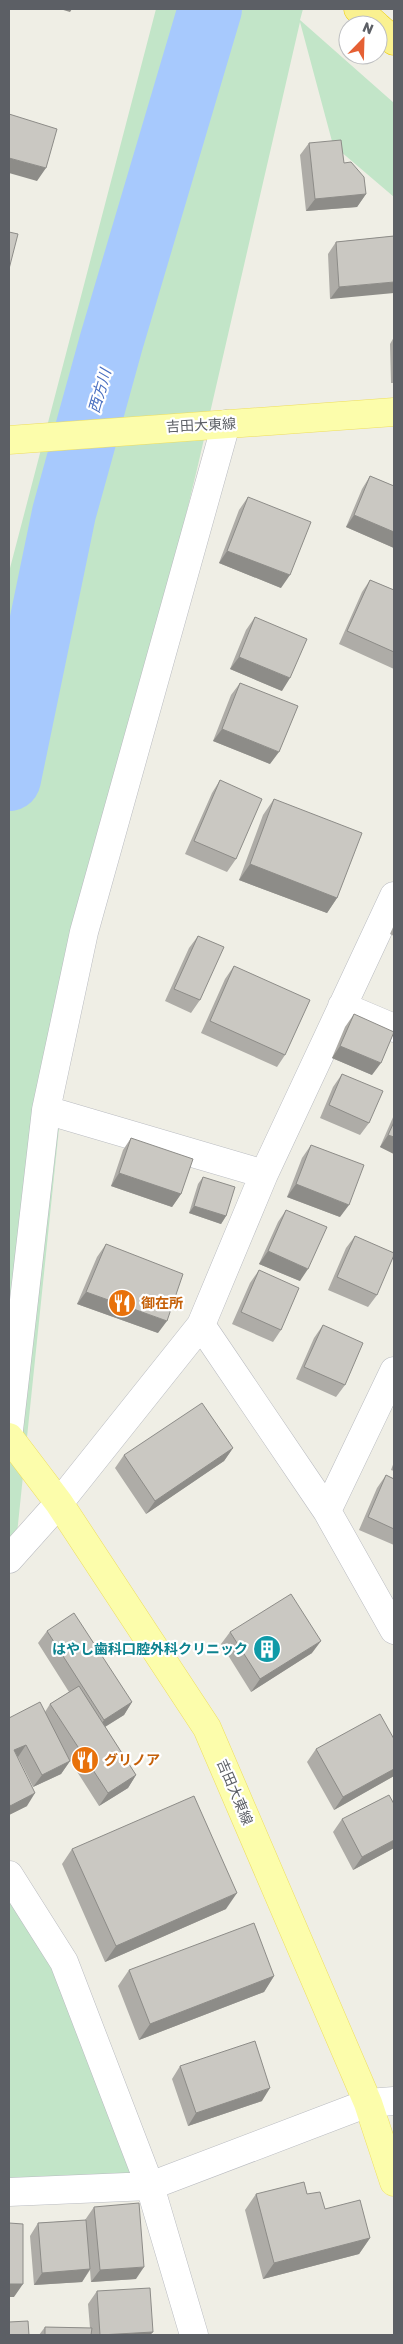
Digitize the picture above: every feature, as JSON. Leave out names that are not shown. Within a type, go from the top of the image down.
[{"type":"main road","name":"吉田大東線","points":[[15,439],[394,412]]},
{"type":"main road","name":"吉田大東線","points":[[9,1437],[59,1503],[207,1728],[381,2102],[394,2182]]},
{"type":"street","points":[[9,1430],[46,1110],[84,932],[226,424]]},
{"type":"street","points":[[9,1560],[59,1503],[200,1325],[264,1174],[394,896]]},
{"type":"street","points":[[342,1006],[394,1028]]},
{"type":"street","points":[[46,1110],[264,1174]]},
{"type":"street","points":[[200,1325],[327,1511],[394,1630]]},
{"type":"street","points":[[327,1511],[394,1372]]},
{"type":"street","points":[[9,1875],[64,1962],[150,2186],[194,2335]]},
{"type":"street","points":[[9,2192],[150,2186],[381,2102]]},
{"type":"green space","points":[[156,9],[303,9],[300,20],[338,54],[338,65],[351,65],[394,103],[394,197],[333,145],[300,22],[198,465],[75,974],[15,1553],[9,1571],[9,572]]},
{"type":"green space","points":[[9,1875],[64,1962],[150,2186],[9,2188]]},
{"type":"building","points":[[9,114],[57,129],[46,168],[9,158]]},
{"type":"building","points":[[341,140],[344,163],[351,162],[364,177],[366,194],[315,199],[309,143]]},
{"type":"building","points":[[9,232],[18,234],[9,269]]},
{"type":"building","points":[[394,236],[394,282],[339,287],[336,242]]},
{"type":"building","points":[[370,476],[394,486],[394,532],[354,515]]},
{"type":"building","points":[[248,497],[311,522],[290,575],[227,551]]},
{"type":"building","points":[[370,580],[394,590],[394,652],[347,631]]},
{"type":"building","points":[[255,617],[307,639],[290,678],[239,657]]},
{"type":"building","points":[[240,683],[298,706],[279,752],[222,729]]},
{"type":"building","points":[[220,780],[262,799],[236,859],[194,841]]},
{"type":"building","points":[[274,799],[362,833],[337,898],[250,864]]},
{"type":"building","points":[[198,936],[224,947],[200,1000],[174,989]]},
{"type":"building","points":[[234,966],[310,1000],[285,1055],[210,1021]]},
{"type":"building","points":[[354,1014],[394,1032],[381,1063],[340,1046]]},
{"type":"building","points":[[342,1074],[383,1091],[369,1123],[329,1105]]},
{"type":"building","points":[[394,1122],[394,1137],[388,1135]]},
{"type":"building","points":[[131,1138],[193,1159],[181,1194],[119,1173]]},
{"type":"building","points":[[311,1145],[364,1165],[349,1205],[296,1184]]},
{"type":"building","points":[[203,1177],[235,1187],[226,1216],[194,1206]]},
{"type":"building","points":[[286,1210],[327,1227],[308,1269],[268,1251]]},
{"type":"building","points":[[355,1236],[394,1253],[377,1295],[337,1277]]},
{"type":"building","points":[[106,1244],[183,1274],[167,1321],[86,1292]]},
{"type":"building","points":[[259,1270],[299,1288],[281,1330],[241,1312]]},
{"type":"building","points":[[323,1325],[363,1343],[345,1385],[304,1367]]},
{"type":"building","points":[[202,1403],[233,1448],[155,1501],[124,1455]]},
{"type":"building","points":[[386,1475],[394,1479],[394,1529],[368,1517]]},
{"type":"building","name":"はやし歯科口腔外科クリニック","points":[[291,1594],[321,1641],[260,1679],[230,1632]]},
{"type":"building","points":[[74,1613],[132,1702],[104,1720],[47,1631]]},
{"type":"building","points":[[79,1686],[136,1775],[108,1793],[50,1704]]},
{"type":"building","points":[[40,1702],[70,1761],[42,1775],[26,1745],[14,1750],[35,1793],[10,1806],[9,1718]]},
{"type":"building","points":[[380,1714],[394,1739],[394,1769],[343,1797],[316,1749]]},
{"type":"building","points":[[389,1795],[394,1804],[394,1840],[362,1857],[342,1819]]},
{"type":"building","points":[[194,1796],[237,1893],[116,1946],[72,1849]]},
{"type":"building","points":[[254,1923],[274,1976],[150,2024],[129,1970]]},
{"type":"building","points":[[255,2041],[270,2088],[196,2113],[180,2066]]},
{"type":"building","points":[[304,2182],[307,2194],[320,2192],[325,2209],[360,2200],[370,2238],[274,2263],[256,2194]]},
{"type":"building","points":[[139,2203],[144,2267],[100,2270],[94,2207]]},
{"type":"building","points":[[86,2220],[90,2269],[42,2273],[38,2223]]},
{"type":"building","points":[[9,2223],[23,2224],[23,2284],[9,2284]]},
{"type":"building","points":[[150,2288],[153,2332],[100,2335],[97,2291]]},
{"type":"building","points":[[28,2321],[29,2335],[9,2335],[9,2322]]},
{"type":"building","points":[[45,2327],[92,2328],[91,2335],[45,2335]]},
{"type":"waterway","name":"西方川","points":[[9,779],[64,513],[111,343],[210,9]]},
{"type":"place","name":"御在所","points":[[122,1303]]},
{"type":"place","name":"はやし歯科口腔外科クリニック","points":[[267,1649]]},
{"type":"place","name":"グリノア","points":[[85,1760]]}]
